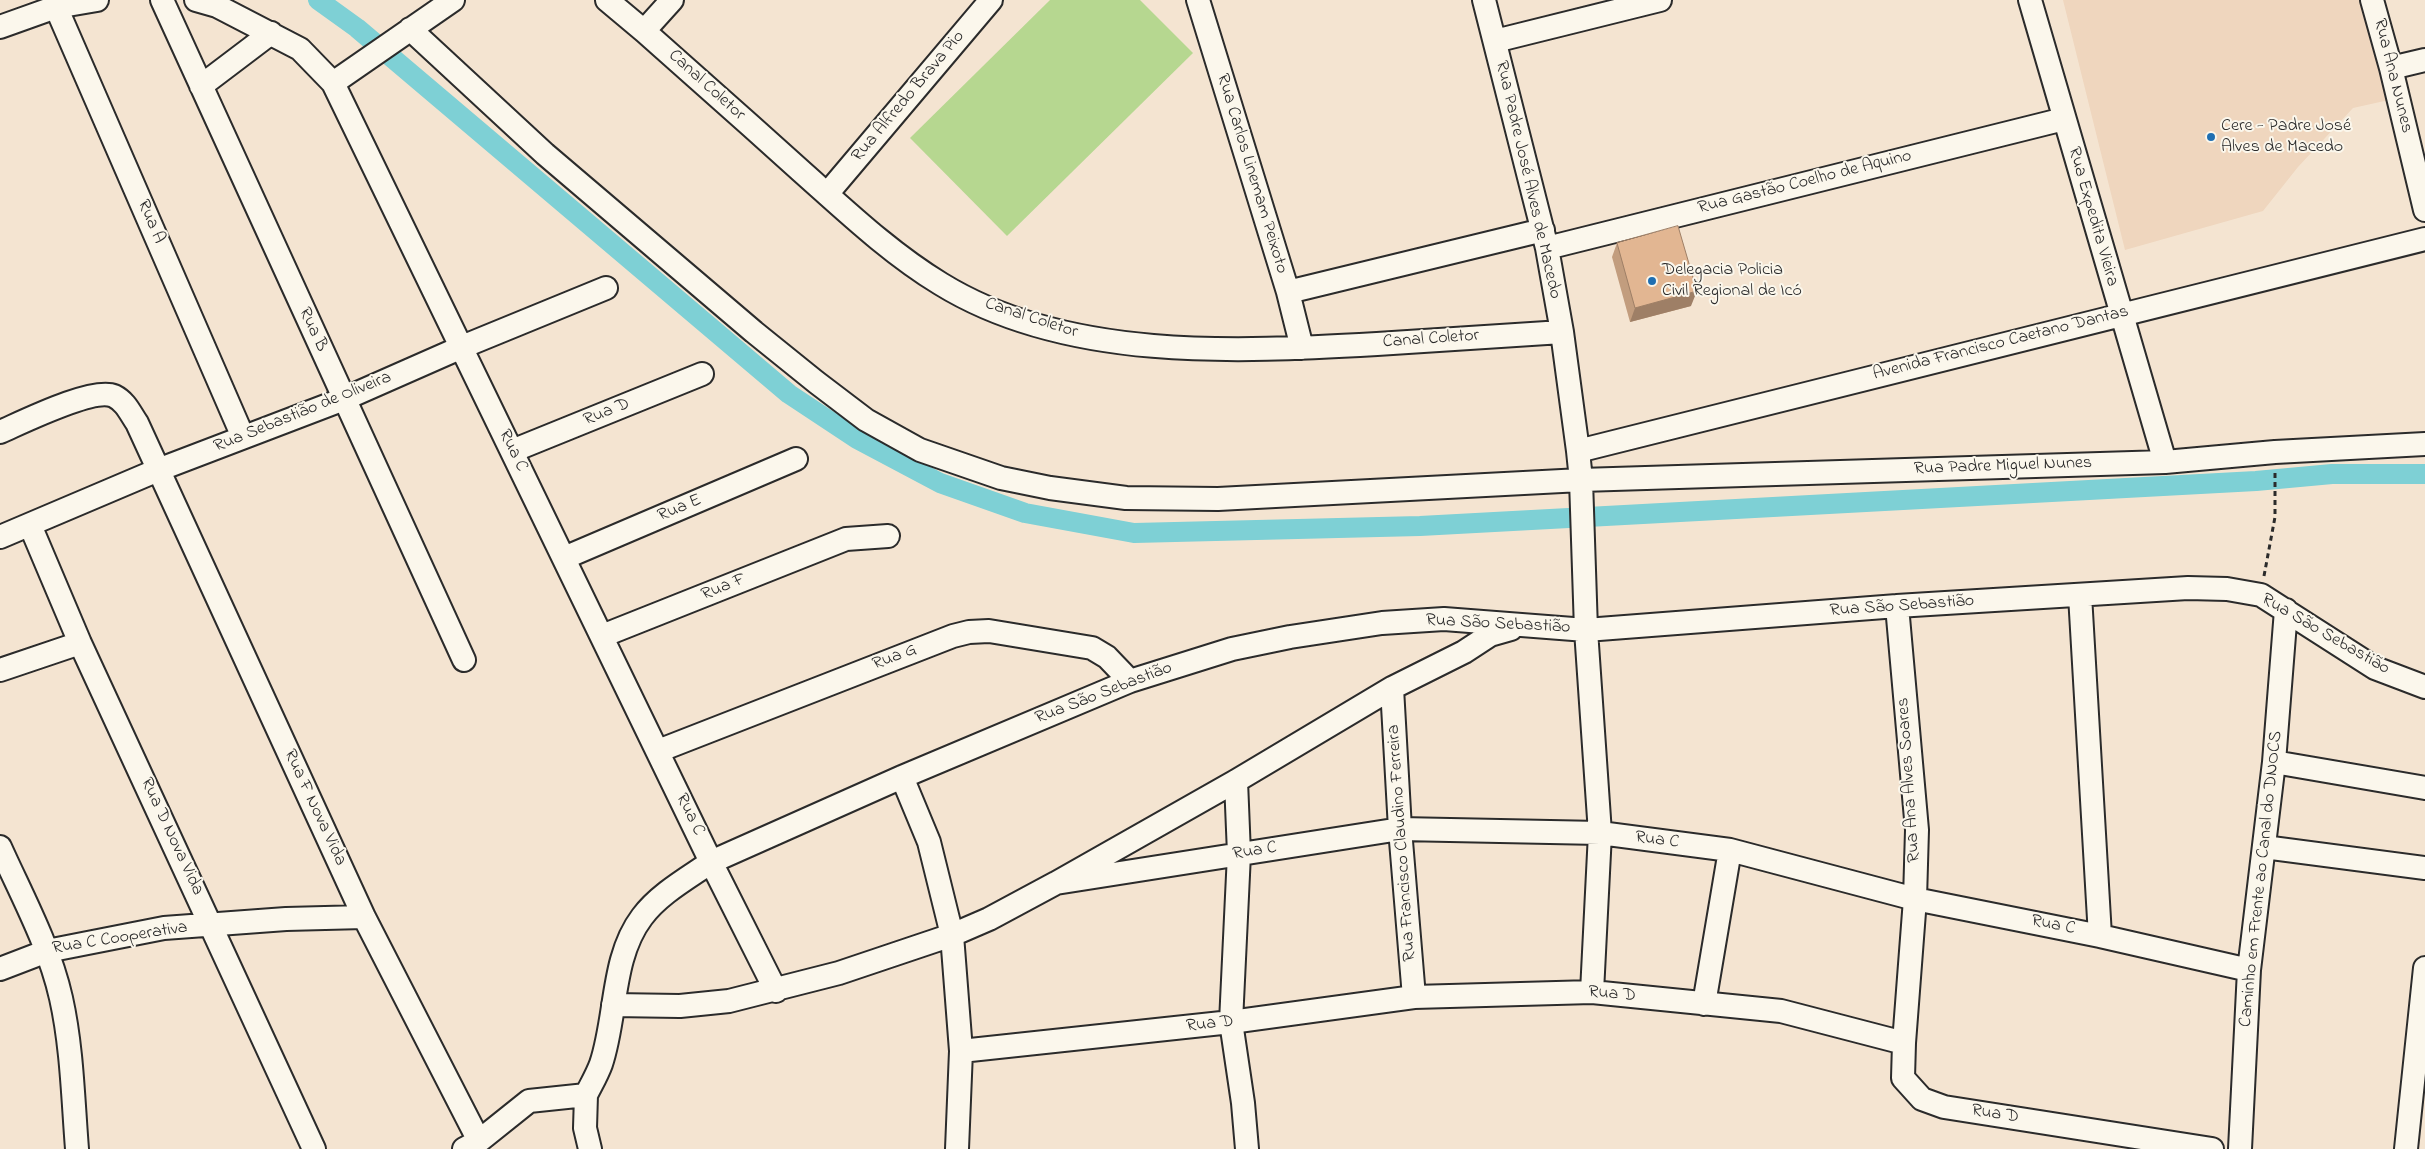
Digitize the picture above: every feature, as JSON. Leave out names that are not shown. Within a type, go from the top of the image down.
[{"type":"street","points":[[0,27],[56,7],[97,0]]},
{"type":"street","name":"Rua B","points":[[162,0],[464,660]]},
{"type":"street","name":"Rua C","points":[[196,0],[217,6],[300,48],[333,83],[711,862],[776,991]]},
{"type":"street","points":[[333,83],[453,0]]},
{"type":"street","name":"Canal Coletor","points":[[607,0],[894,253],[943,286],[1002,314],[1057,331],[1118,344],[1302,348],[1562,332]]},
{"type":"street","points":[[644,31],[672,0]]},
{"type":"street","name":"Rua Alfredo Brava Pio","points":[[827,194],[991,0]]},
{"type":"street","name":"Rua Carlos Linemam Peixoto","points":[[1198,0],[1288,292],[1302,348]]},
{"type":"street","name":"Rua Padre José Alves de Macedo","points":[[1484,0],[1545,239],[1562,332],[1578,451],[1583,528],[1586,630],[1600,833],[1592,992]]},
{"type":"street","points":[[1495,41],[1660,0]]},
{"type":"street","name":"Rua Expedita Vieira","points":[[2030,0],[2165,462]]},
{"type":"street","name":"Rua Ana Nunes","points":[[2372,0],[2391,68],[2425,210]]},
{"type":"street","name":"Rua A","points":[[56,7],[243,437]]},
{"type":"street","points":[[201,86],[271,33]]},
{"type":"street","name":"Rua Padre Miguel Nunes","points":[[403,34],[754,332],[866,420],[929,454],[1001,478],[1050,488],[1126,498],[1218,499],[1581,489],[2165,462],[2274,452],[2425,444]]},
{"type":"street","points":[[2391,68],[2425,60]]},
{"type":"street","name":"Rua Gastão Coelho de Aquino","points":[[1288,292],[1545,239],[2064,119]]},
{"type":"street","name":"Avenida Francisco Caetano Dantas","points":[[1578,451],[2425,239]]},
{"type":"street","name":"Rua Sebastião de Oliveira","points":[[0,537],[158,470],[344,399],[462,347],[606,288]]},
{"type":"street","name":"Rua D","points":[[512,451],[702,374]]},
{"type":"street","name":"Rua F Nova Vida","points":[[0,432],[74,401],[99,394],[113,395],[124,402],[137,423],[364,917],[472,1145]]},
{"type":"street","name":"Rua E","points":[[564,558],[796,460]]},
{"type":"street","name":"Rua D Nova Vida","points":[[30,525],[80,643],[213,926],[314,1149]]},
{"type":"street","name":"Rua F","points":[[602,636],[846,539],[888,536]]},
{"type":"street","name":"Rua São Sebastião","points":[[586,1096],[601,1063],[613,1005],[631,935],[642,916],[666,894],[711,862],[902,777],[1130,682],[1232,649],[1290,637],[1382,623],[1444,620],[1586,630],[1897,606],[2188,588],[2227,589],[2261,595],[2286,610],[2330,642],[2375,668],[2425,687]]},
{"type":"street","points":[[2080,595],[2100,936]]},
{"type":"street","name":"Rua Ana Alves Soares","points":[[1897,606],[1917,830],[1915,899],[1904,1044]]},
{"type":"street","name":"Caminho em Frente ao Canal do DNOCS","points":[[2240,1149],[2249,970],[2256,895],[2274,762],[2286,610]]},
{"type":"street","points":[[613,1005],[680,1006],[729,1002],[839,974],[952,935],[989,919],[1056,883],[1236,781],[1392,688],[1464,652],[1490,635],[1522,626]]},
{"type":"street","name":"Rua G","points":[[658,751],[953,636],[969,632],[989,631],[1092,648],[1107,656],[1130,682]]},
{"type":"street","points":[[0,670],[80,643]]},
{"type":"street","name":"Rua Francisco Claudino Ferreira","points":[[1392,688],[1400,829],[1414,997]]},
{"type":"street","points":[[2274,762],[2425,788]]},
{"type":"street","points":[[902,777],[929,842],[952,935],[961,1051],[957,1149]]},
{"type":"street","points":[[1236,781],[1239,854],[1231,1022],[1243,1103],[1247,1149]]},
{"type":"street","name":"Rua C","points":[[1056,883],[1400,829],[1600,833],[1730,850],[1915,899],[2100,936],[2249,970]]},
{"type":"street","points":[[0,847],[47,951],[61,998],[68,1045],[77,1149]]},
{"type":"street","points":[[2264,847],[2425,868]]},
{"type":"street","points":[[1704,1004],[1730,850]]},
{"type":"street","name":"Rua C Cooperativa","points":[[0,969],[47,951],[164,928],[213,926],[286,919],[364,917]]},
{"type":"street","points":[[2406,1149],[2425,968]]},
{"type":"street","name":"Rua D","points":[[961,1051],[1231,1022],[1414,997],[1592,992],[1781,1011],[1904,1044],[1903,1078],[1922,1099],[1944,1107],[2212,1149]]},
{"type":"street","points":[[472,1145],[529,1101],[586,1096],[585,1128],[590,1149]]},
{"type":"path","points":[[2261,595],[2275,517],[2275,466]]},
{"type":"shaded area","name":"Cere - Padre José Alves de Macedo","points":[[2063,0],[2363,0],[2389,100],[2353,108],[2298,167],[2263,211],[2125,250]]},
{"type":"green space","points":[[1050,0],[1140,0],[1193,53],[1007,236],[910,138]]},
{"type":"building","name":"Delegacia Policia Civil Regional de Icó","points":[[1678,226],[1697,291],[1635,308],[1617,243]]},
{"type":"waterway","points":[[318,0],[357,28],[789,394],[857,439],[940,483],[1025,513],[1134,533],[1420,526],[2256,481],[2332,474],[2425,474]]},
{"type":"place","name":"Cere - Padre José Alves de Macedo","points":[[2211,137]]},
{"type":"place","name":"Delegacia Policia Civil Regional de Icó","points":[[1652,281]]}]
